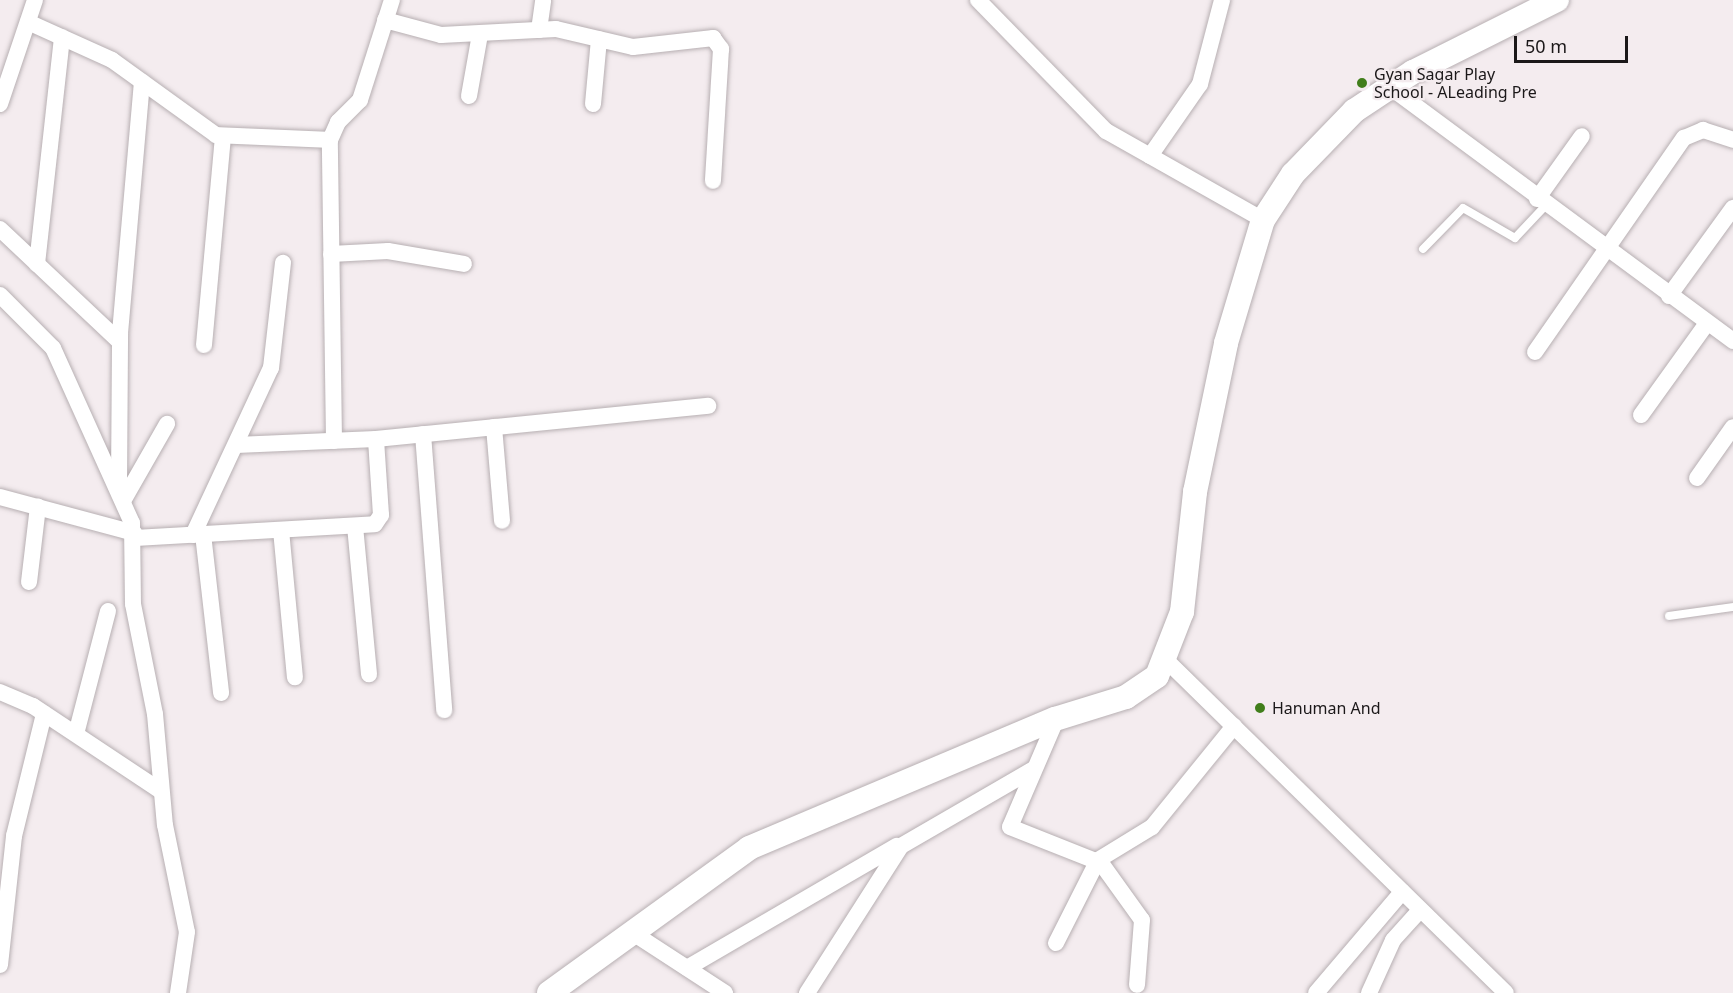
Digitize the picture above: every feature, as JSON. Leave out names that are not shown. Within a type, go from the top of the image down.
[{"type":"main road","points":[[549,993],[750,848],[1056,720],[1126,697],[1157,676],[1167,661],[1182,612],[1195,492],[1226,344],[1263,220],[1300,166],[1354,111],[1390,87],[1557,0]]},
{"type":"street","points":[[0,104],[35,0]]},
{"type":"street","points":[[334,441],[330,141],[338,122],[360,100],[392,0]]},
{"type":"street","points":[[539,30],[543,0]]},
{"type":"street","points":[[978,0],[1098,124],[1237,209],[1263,220]]},
{"type":"street","points":[[1150,156],[1200,84],[1222,0]]},
{"type":"street","points":[[386,20],[433,34],[539,30],[633,47],[707,38],[719,43],[713,181]]},
{"type":"street","points":[[28,22],[62,37],[142,82],[223,138],[330,141]]},
{"type":"street","points":[[469,96],[480,34]]},
{"type":"street","points":[[37,264],[62,37]]},
{"type":"street","points":[[593,104],[598,39]]},
{"type":"street","points":[[121,495],[120,342],[142,82]]},
{"type":"street","points":[[1390,87],[1605,250],[1733,341]]},
{"type":"street","points":[[1535,352],[1684,138],[1703,130],[1733,140]]},
{"type":"street","points":[[1542,202],[1582,136]]},
{"type":"street","points":[[204,345],[223,138]]},
{"type":"street","points":[[1669,296],[1733,208]]},
{"type":"street","points":[[0,229],[120,342]]},
{"type":"street","points":[[331,254],[388,251],[464,264]]},
{"type":"street","points":[[221,693],[198,534],[271,368],[283,262]]},
{"type":"street","points":[[0,295],[53,348],[87,432],[121,495],[134,535],[132,597],[155,714],[161,791],[187,932],[178,993]]},
{"type":"street","points":[[1641,415],[1707,323]]},
{"type":"street","points":[[236,445],[376,439],[708,406]]},
{"type":"street","points":[[121,495],[167,424]]},
{"type":"street","points":[[494,427],[502,521]]},
{"type":"street","points":[[1697,478],[1733,427]]},
{"type":"street","points":[[423,434],[444,710]]},
{"type":"street","points":[[0,497],[134,535],[198,534],[375,524],[381,515],[376,439]]},
{"type":"street","points":[[29,582],[38,507]]},
{"type":"street","points":[[355,526],[369,674]]},
{"type":"street","points":[[281,530],[295,677]]},
{"type":"street","points":[[76,734],[108,611]]},
{"type":"street","points":[[1167,661],[1420,910],[1489,987],[1506,993]]},
{"type":"street","points":[[0,692],[44,714],[161,791]]},
{"type":"street","points":[[0,965],[14,836],[44,714]]},
{"type":"street","points":[[1056,720],[1010,826],[1098,860],[1142,920],[1137,985]]},
{"type":"street","points":[[1056,943],[1098,860],[1152,827],[1234,726]]},
{"type":"street","points":[[687,968],[1034,769]]},
{"type":"street","points":[[807,993],[909,840]]},
{"type":"street","points":[[1316,993],[1402,892]]},
{"type":"street","points":[[1369,993],[1394,940],[1420,910]]},
{"type":"street","points":[[633,933],[725,993]]},
{"type":"lane","points":[[1423,249],[1462,208],[1515,238],[1542,202]]},
{"type":"lane","points":[[1669,616],[1733,607]]},
{"type":"place","name":"Gyan Sagar Play School - ALeading Pre","points":[[1362,83]]},
{"type":"place","name":"Hanuman And","points":[[1260,708]]}]
